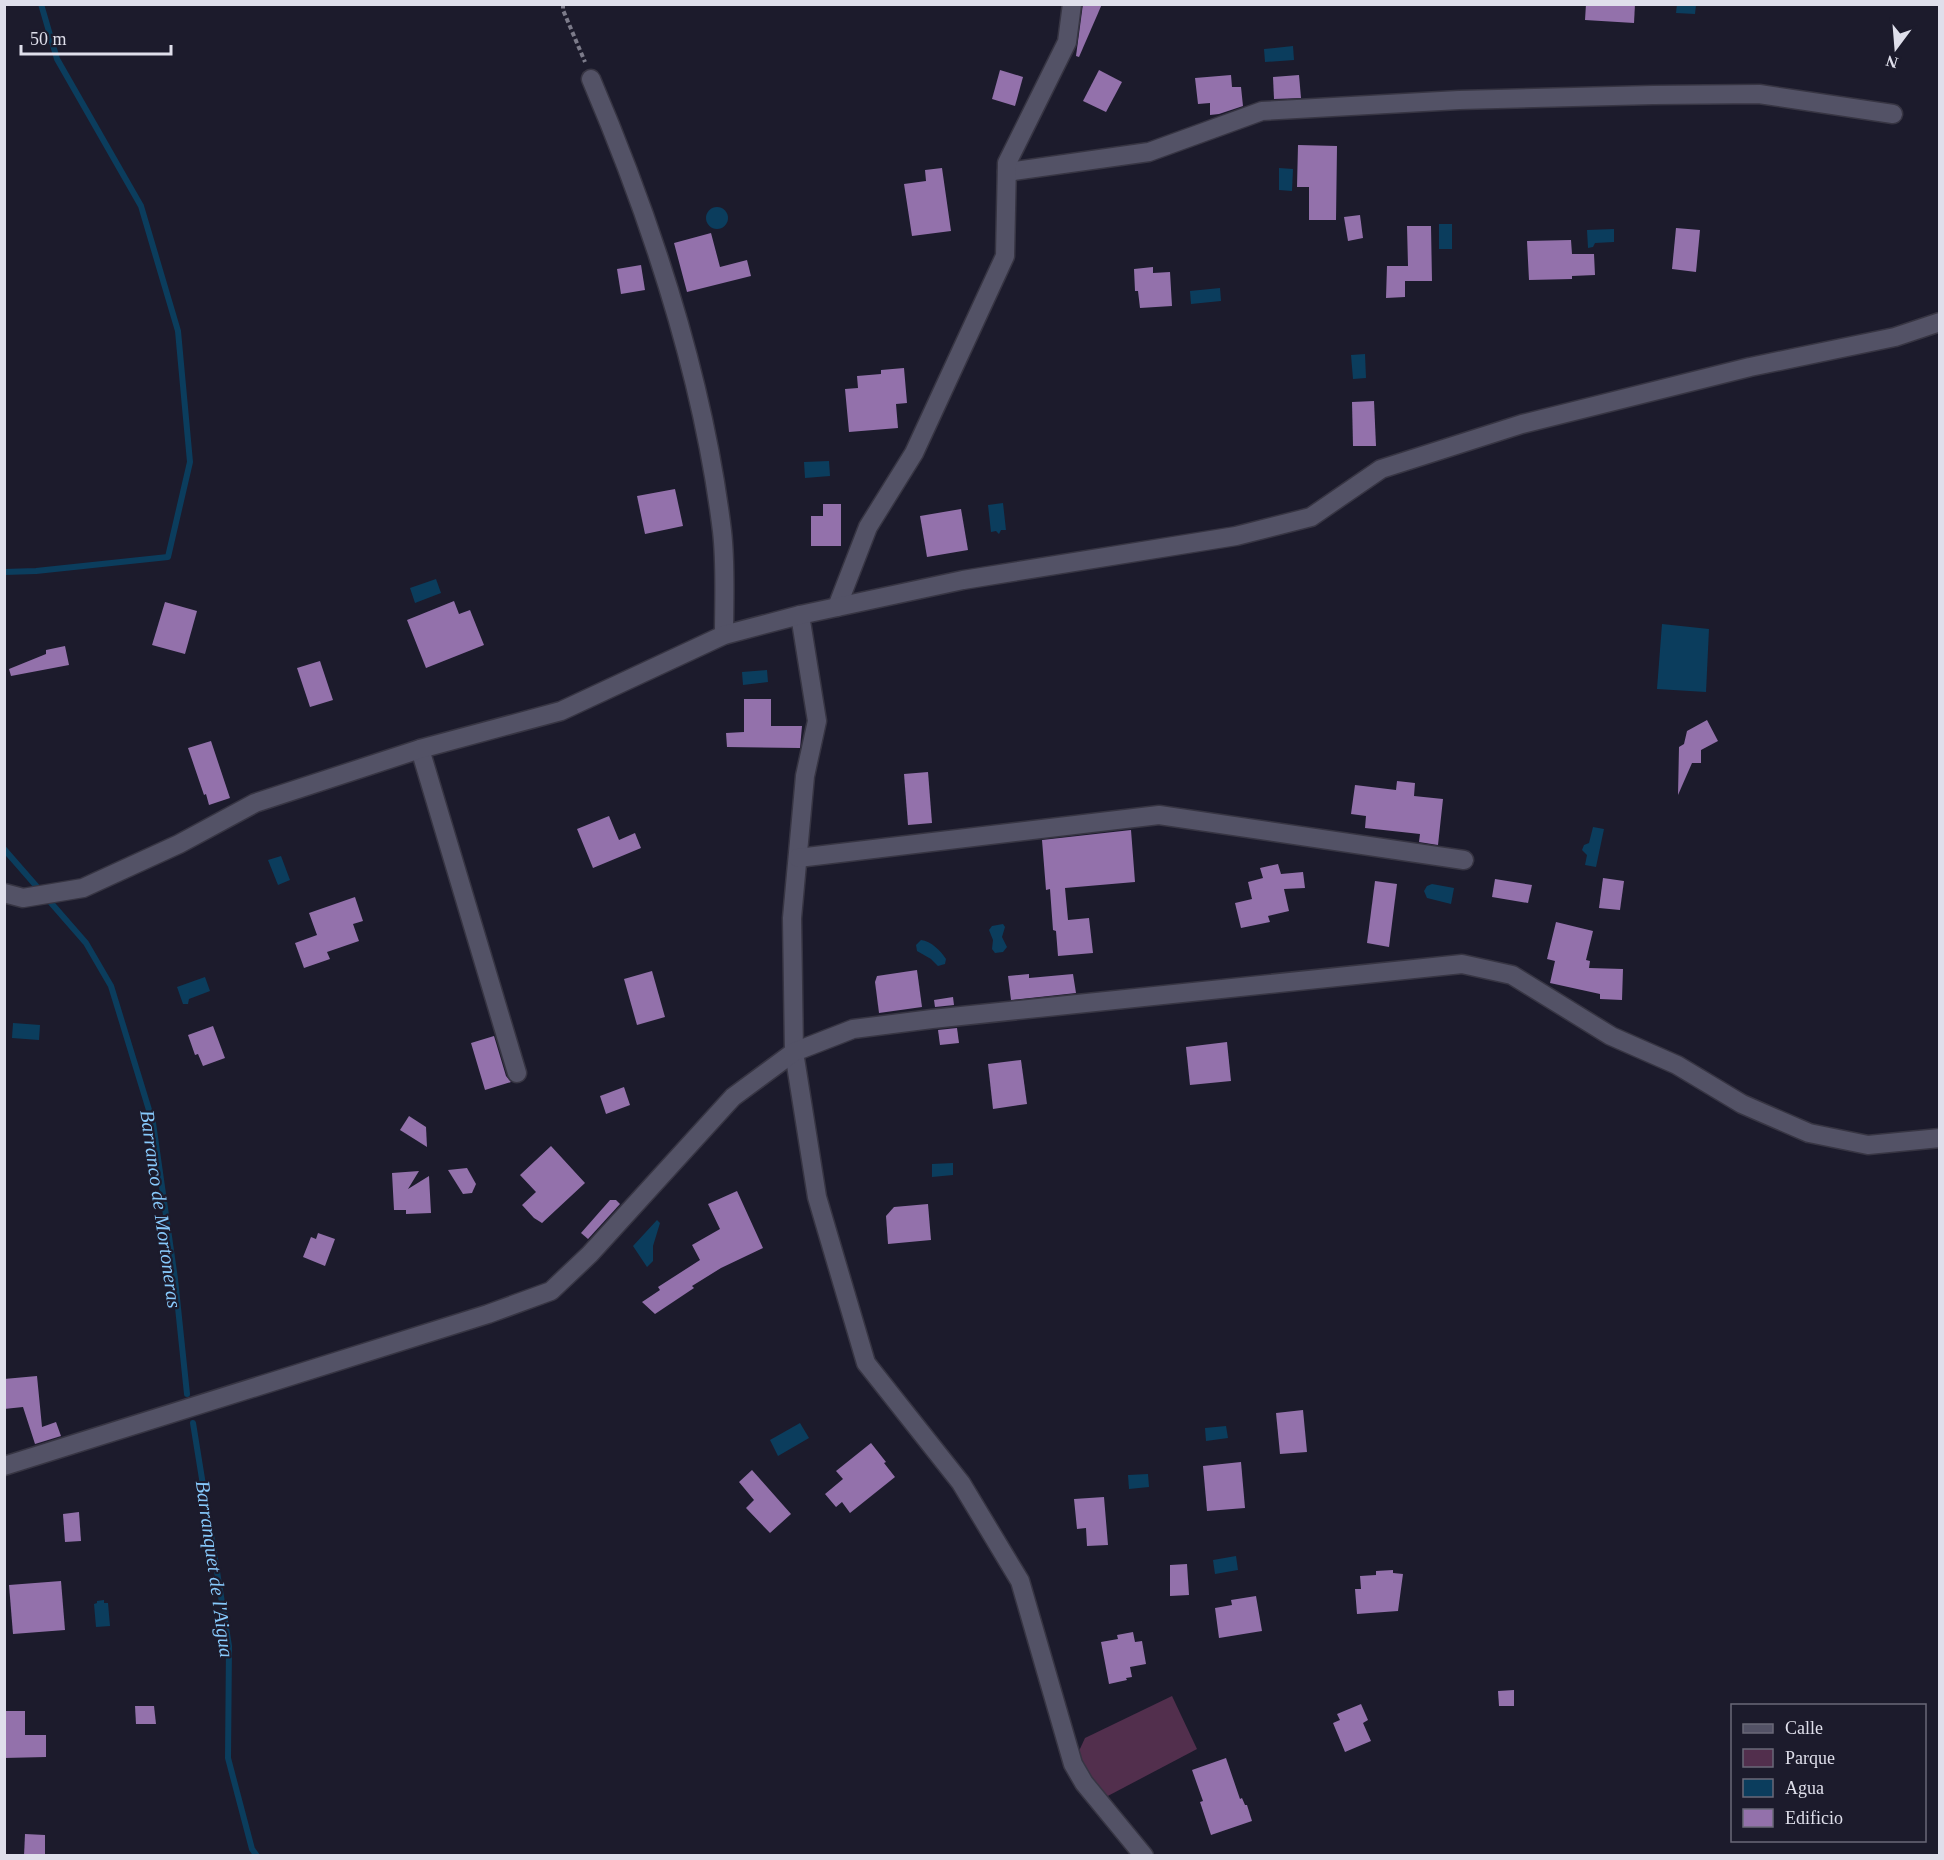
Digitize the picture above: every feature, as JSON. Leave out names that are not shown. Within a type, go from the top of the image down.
[{"type":"street","points":[[837,607],[868,527],[914,453],[1005,256],[1007,163],[1067,42],[1072,4]]},
{"type":"street","points":[[591,79],[639,198],[686,348],[721,523],[724,559],[724,635]]},
{"type":"street","points":[[1007,172],[1149,152],[1262,111],[1459,100],[1759,94],[1893,114]]},
{"type":"street","points":[[4,893],[23,898],[83,888],[179,844],[255,803],[420,748],[561,711],[724,635],[800,615],[963,580],[1236,536],[1311,517],[1381,469],[1522,423],[1750,367],[1895,337],[1940,322]]},
{"type":"street","points":[[800,615],[817,721],[805,776],[792,918],[794,1052],[817,1197],[866,1363],[961,1484],[1020,1581],[1073,1764],[1084,1783],[1144,1856]]},
{"type":"street","points":[[420,748],[517,1073]]},
{"type":"street","points":[[798,858],[1159,815],[1464,860]]},
{"type":"street","points":[[4,1466],[477,1318],[550,1291],[590,1254],[733,1097],[794,1052],[865,1027],[1462,964],[1512,975],[1611,1036],[1677,1065],[1742,1104],[1809,1133],[1868,1145],[1940,1138]]},
{"type":"path","points":[[563,4],[563,10],[591,79]]},
{"type":"green space","points":[[1172,1696],[1197,1749],[1104,1798],[1085,1771],[1079,1751],[1085,1738]]},
{"type":"water","points":[[1677,4],[1696,5],[1695,14],[1676,13]]},
{"type":"water","points":[[1293,46],[1294,60],[1265,62],[1264,49]]},
{"type":"water","points":[[1279,168],[1293,169],[1292,191],[1279,190]]},
{"type":"water","points":[[717,207],[727,214],[728,218],[721,228],[717,229],[707,222],[706,218],[713,208]]},
{"type":"water","points":[[1439,224],[1452,224],[1452,249],[1439,249]]},
{"type":"water","points":[[1614,229],[1614,242],[1595,243],[1593,247],[1588,248],[1587,230]]},
{"type":"water","points":[[1220,288],[1221,301],[1191,304],[1190,291]]},
{"type":"water","points":[[1365,354],[1366,378],[1353,379],[1351,355]]},
{"type":"water","points":[[829,461],[830,476],[805,478],[804,462]]},
{"type":"water","points":[[1003,503],[1006,530],[1001,530],[999,534],[996,531],[991,532],[988,505]]},
{"type":"water","points":[[436,579],[441,593],[415,603],[410,588]]},
{"type":"water","points":[[1662,624],[1709,629],[1706,692],[1657,689]]},
{"type":"water","points":[[767,670],[768,682],[743,685],[742,672]]},
{"type":"water","points":[[1593,827],[1604,829],[1596,867],[1585,865],[1587,855],[1582,850],[1584,845],[1589,843]]},
{"type":"water","points":[[281,856],[290,880],[278,885],[268,860]]},
{"type":"water","points":[[1432,884],[1454,888],[1451,904],[1427,898],[1424,891]]},
{"type":"water","points":[[1003,924],[1005,927],[1002,937],[1007,947],[1003,952],[995,953],[992,949],[993,940],[989,930],[992,926]]},
{"type":"water","points":[[921,940],[939,950],[946,959],[945,964],[938,966],[917,951],[916,945]]},
{"type":"water","points":[[205,977],[210,991],[189,999],[188,1004],[183,1004],[177,987]]},
{"type":"water","points":[[13,1023],[40,1025],[39,1040],[12,1038]]},
{"type":"water","points":[[953,1163],[953,1175],[932,1177],[932,1164]]},
{"type":"water","points":[[657,1220],[660,1223],[653,1246],[653,1261],[647,1267],[633,1246]]},
{"type":"water","points":[[800,1423],[809,1438],[778,1456],[770,1440]]},
{"type":"water","points":[[1226,1426],[1228,1438],[1206,1441],[1205,1428]]},
{"type":"water","points":[[1148,1474],[1149,1487],[1129,1489],[1128,1475]]},
{"type":"water","points":[[1236,1556],[1238,1570],[1215,1574],[1213,1560]]},
{"type":"water","points":[[104,1600],[104,1603],[108,1603],[110,1626],[96,1627],[94,1604]]},
{"type":"building","points":[[1083,4],[1102,4],[1079,57],[1076,56]]},
{"type":"building","points":[[1586,4],[1635,4],[1634,23],[1585,20]]},
{"type":"building","points":[[1000,70],[1023,77],[1015,106],[992,99]]},
{"type":"building","points":[[1099,70],[1122,82],[1106,112],[1083,101]]},
{"type":"building","points":[[1231,75],[1232,87],[1241,87],[1243,106],[1210,115],[1210,103],[1198,104],[1195,78]]},
{"type":"building","points":[[1299,75],[1301,98],[1274,99],[1273,77]]},
{"type":"building","points":[[1298,145],[1337,146],[1336,220],[1309,220],[1309,187],[1297,187]]},
{"type":"building","points":[[942,168],[951,231],[912,236],[904,184],[926,181],[925,170]]},
{"type":"building","points":[[1360,215],[1363,238],[1348,241],[1344,217]]},
{"type":"building","points":[[1407,226],[1431,226],[1432,281],[1405,281],[1405,297],[1386,298],[1387,266],[1408,266]]},
{"type":"building","points":[[1676,228],[1700,230],[1696,272],[1672,269]]},
{"type":"building","points":[[711,233],[720,267],[747,260],[751,276],[687,292],[674,243]]},
{"type":"building","points":[[1571,240],[1572,254],[1594,254],[1595,275],[1572,276],[1572,279],[1529,280],[1527,241]]},
{"type":"building","points":[[641,265],[645,290],[621,294],[617,269]]},
{"type":"building","points":[[1153,267],[1153,273],[1170,272],[1172,306],[1140,308],[1138,291],[1135,291],[1134,269]]},
{"type":"building","points":[[904,368],[907,403],[896,404],[898,428],[849,432],[845,389],[858,388],[857,376],[881,374],[881,370]]},
{"type":"building","points":[[1374,401],[1376,446],[1353,446],[1352,402]]},
{"type":"building","points":[[675,489],[683,526],[645,534],[637,496]]},
{"type":"building","points":[[823,504],[841,504],[841,546],[811,546],[811,516],[823,516]]},
{"type":"building","points":[[961,509],[968,550],[927,557],[920,516]]},
{"type":"building","points":[[454,601],[459,614],[470,610],[484,645],[426,668],[407,620]]},
{"type":"building","points":[[165,602],[197,611],[185,654],[152,645]]},
{"type":"building","points":[[65,646],[69,665],[11,676],[9,669],[46,654],[46,650]]},
{"type":"building","points":[[320,661],[333,700],[310,707],[297,668]]},
{"type":"building","points":[[744,699],[771,699],[771,726],[802,726],[800,748],[727,747],[726,733],[744,732]]},
{"type":"building","points":[[1707,720],[1718,741],[1701,750],[1701,763],[1692,763],[1678,795],[1679,747],[1684,744],[1687,731]]},
{"type":"building","points":[[211,741],[230,798],[209,805],[188,748]]},
{"type":"building","points":[[928,772],[932,823],[908,825],[904,774]]},
{"type":"building","points":[[1397,781],[1415,783],[1414,796],[1443,799],[1438,845],[1419,842],[1420,834],[1365,828],[1366,816],[1351,814],[1355,785],[1396,790]]},
{"type":"building","points":[[609,816],[619,840],[635,833],[641,848],[593,868],[577,829]]},
{"type":"building","points":[[1131,830],[1135,882],[1065,888],[1068,920],[1089,918],[1093,953],[1058,956],[1056,931],[1053,930],[1050,889],[1046,890],[1042,840]]},
{"type":"building","points":[[1278,864],[1281,874],[1303,872],[1305,888],[1284,889],[1289,911],[1268,916],[1270,922],[1241,928],[1235,903],[1252,899],[1248,882],[1263,878],[1260,868]]},
{"type":"building","points":[[1603,878],[1624,881],[1620,910],[1599,908]]},
{"type":"building","points":[[1495,879],[1532,885],[1528,903],[1492,897]]},
{"type":"building","points":[[1375,881],[1397,884],[1389,947],[1367,943]]},
{"type":"building","points":[[355,897],[363,921],[353,924],[359,941],[327,952],[330,959],[304,968],[295,943],[317,935],[309,913]]},
{"type":"building","points":[[1556,922],[1593,931],[1586,960],[1590,961],[1589,968],[1623,969],[1622,1000],[1600,999],[1600,994],[1550,983],[1555,961],[1547,959]]},
{"type":"building","points":[[917,970],[922,1007],[879,1013],[875,982],[877,976]]},
{"type":"building","points":[[652,971],[665,1017],[637,1025],[624,979]]},
{"type":"building","points":[[1029,974],[1029,978],[1073,974],[1076,993],[1011,1000],[1008,976]]},
{"type":"building","points":[[953,997],[954,1005],[935,1007],[934,1000]]},
{"type":"building","points":[[213,1026],[225,1058],[203,1066],[198,1054],[195,1055],[188,1035]]},
{"type":"building","points":[[957,1028],[959,1043],[940,1045],[938,1030]]},
{"type":"building","points":[[494,1036],[506,1076],[511,1082],[485,1090],[471,1043]]},
{"type":"building","points":[[1227,1042],[1231,1081],[1190,1085],[1186,1047]]},
{"type":"building","points":[[1021,1060],[1027,1104],[993,1109],[988,1064]]},
{"type":"building","points":[[624,1087],[630,1105],[606,1114],[600,1096]]},
{"type":"building","points":[[409,1116],[426,1127],[427,1147],[400,1130]]},
{"type":"building","points":[[551,1146],[585,1183],[542,1223],[522,1205],[536,1192],[520,1175]]},
{"type":"building","points":[[467,1168],[476,1184],[472,1193],[463,1194],[448,1170]]},
{"type":"building","points":[[419,1171],[408,1189],[429,1176],[431,1213],[406,1214],[406,1210],[394,1210],[392,1173]]},
{"type":"building","points":[[737,1191],[763,1248],[721,1268],[692,1286],[694,1288],[655,1314],[642,1302],[660,1290],[658,1287],[700,1260],[692,1245],[720,1229],[708,1204]]},
{"type":"building","points":[[610,1200],[616,1200],[620,1204],[588,1239],[581,1233]]},
{"type":"building","points":[[928,1204],[931,1240],[888,1244],[886,1216],[894,1207]]},
{"type":"building","points":[[318,1233],[335,1239],[325,1266],[303,1257],[311,1237],[316,1239]]},
{"type":"building","points":[[37,1376],[42,1427],[56,1422],[61,1436],[35,1444],[23,1407],[4,1409],[4,1379]]},
{"type":"building","points":[[1303,1410],[1307,1452],[1280,1454],[1276,1413]]},
{"type":"building","points":[[871,1443],[895,1477],[850,1513],[842,1502],[836,1507],[825,1494],[843,1479],[836,1471]]},
{"type":"building","points":[[1241,1462],[1245,1508],[1207,1511],[1203,1466]]},
{"type":"building","points":[[752,1470],[791,1514],[770,1533],[746,1508],[754,1500],[739,1482]]},
{"type":"building","points":[[1104,1497],[1108,1545],[1087,1546],[1086,1528],[1077,1529],[1074,1499]]},
{"type":"building","points":[[79,1512],[81,1541],[65,1542],[63,1514]]},
{"type":"building","points":[[1187,1564],[1189,1595],[1170,1596],[1170,1565]]},
{"type":"building","points":[[1393,1570],[1393,1573],[1403,1574],[1398,1611],[1357,1614],[1355,1589],[1361,1589],[1360,1576],[1376,1575],[1376,1571]]},
{"type":"building","points":[[61,1581],[65,1630],[13,1634],[9,1585]]},
{"type":"building","points":[[1256,1596],[1262,1631],[1219,1638],[1215,1608],[1232,1605],[1231,1600]]},
{"type":"building","points":[[1133,1632],[1135,1642],[1142,1641],[1146,1664],[1130,1667],[1132,1677],[1126,1678],[1127,1680],[1109,1684],[1101,1642],[1118,1639],[1117,1635]]},
{"type":"building","points":[[1514,1690],[1514,1706],[1499,1706],[1498,1691]]},
{"type":"building","points":[[1361,1704],[1368,1720],[1363,1723],[1371,1741],[1345,1752],[1333,1723],[1340,1720],[1337,1714]]},
{"type":"building","points":[[135,1706],[154,1706],[156,1724],[136,1724]]},
{"type":"building","points":[[4,1711],[25,1711],[25,1735],[46,1735],[46,1757],[4,1758]]},
{"type":"building","points":[[1226,1758],[1240,1799],[1242,1798],[1247,1805],[1252,1821],[1211,1835],[1200,1802],[1203,1801],[1192,1770]]},
{"type":"building","points":[[25,1834],[45,1835],[45,1856],[24,1856]]},
{"type":"waterway","name":"Barranco de Mortoneras","points":[[4,572],[36,571],[168,557],[190,462],[178,331],[141,206],[57,59],[41,4]]},
{"type":"waterway","name":"Barranco de Mortoneras","points":[[4,849],[86,943],[111,986],[153,1123],[175,1279],[187,1394]]},
{"type":"waterway","name":"Barranquet de l'Aigua","points":[[193,1423],[229,1646],[228,1758],[252,1849],[257,1856]]}]
